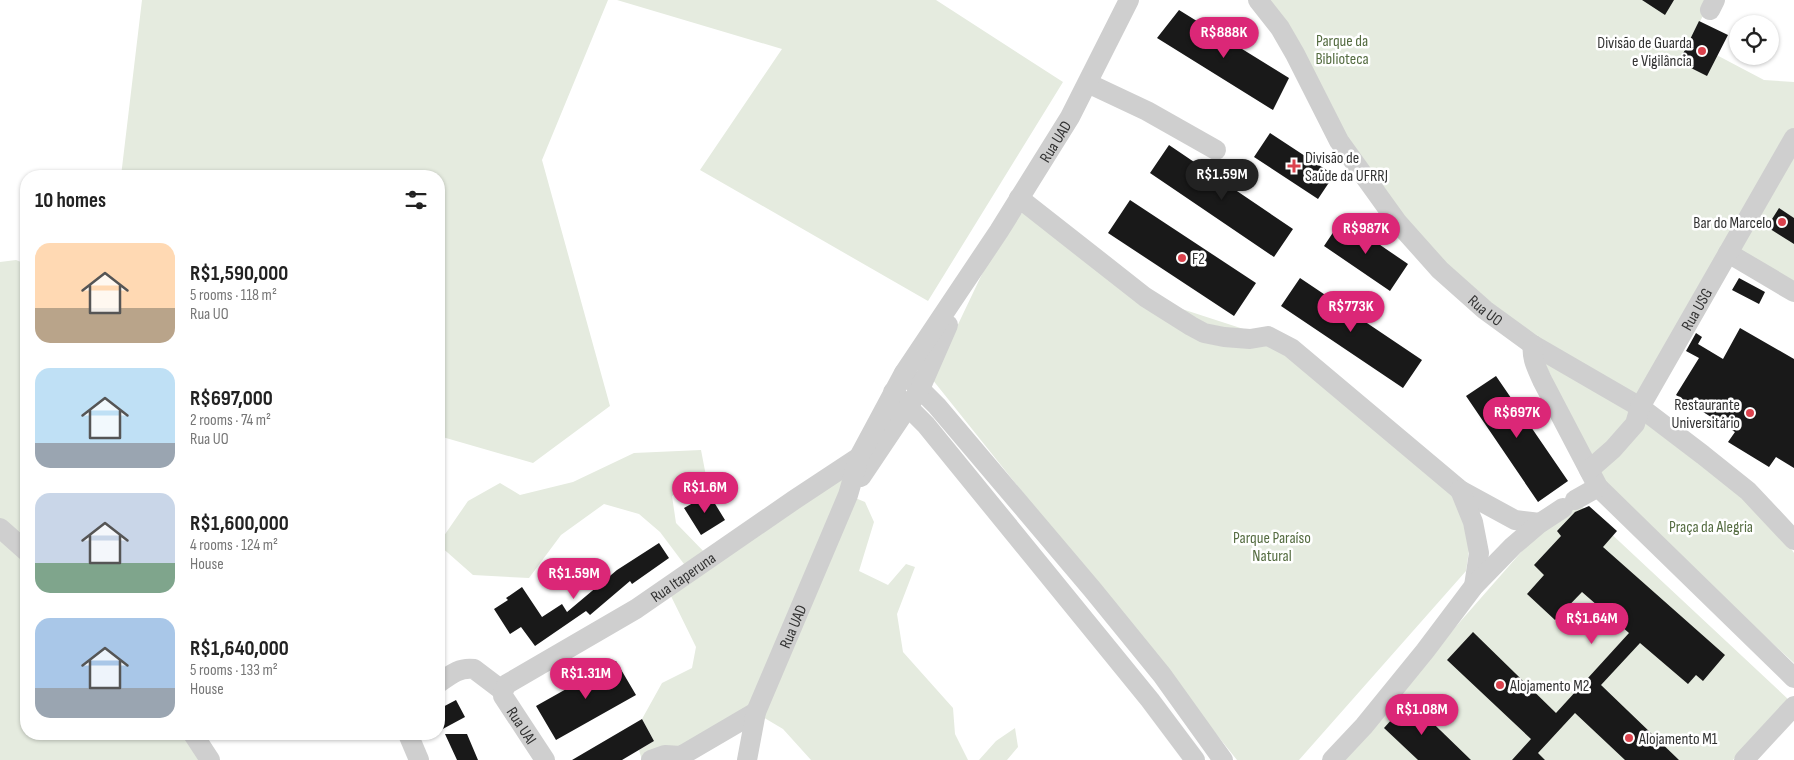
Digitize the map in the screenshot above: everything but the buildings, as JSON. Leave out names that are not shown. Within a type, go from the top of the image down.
[{"type":"street","name":"Rua UAD","points":[[742,757],[756,712],[848,495],[859,457],[904,373],[969,276],[1070,117],[1129,0]]},
{"type":"street","points":[[1070,117],[1096,87],[1117,53],[1139,10],[1142,0]]},
{"type":"street","name":"Rua UO","points":[[1258,0],[1280,28],[1295,54],[1339,141],[1398,223],[1420,249],[1468,296],[1533,345],[1640,407],[1748,491],[1794,540]]},
{"type":"street","points":[[1096,87],[1147,111],[1216,150]]},
{"type":"street","name":"Rua USG","points":[[1332,760],[1364,726],[1425,651],[1474,586],[1513,546],[1540,523],[1569,504],[1593,478],[1635,424],[1640,407],[1794,138]]},
{"type":"street","points":[[1019,198],[1145,297],[1191,326],[1204,333],[1224,338],[1268,336],[1291,348],[1460,490],[1514,520],[1540,523]]},
{"type":"street","points":[[1728,253],[1794,292]]},
{"type":"street","name":"Rua UAD","points":[[848,495],[920,389],[969,276]]},
{"type":"street","points":[[1533,345],[1534,362],[1542,380],[1593,478],[1794,678]]},
{"type":"street","points":[[904,373],[937,406],[1092,589],[1162,675],[1223,760]]},
{"type":"street","points":[[894,392],[926,425],[1150,700],[1195,760]]},
{"type":"street","name":"Rua Itaperuna","points":[[503,691],[507,684],[636,609],[859,457]]},
{"type":"street","points":[[1460,490],[1473,522],[1480,553],[1474,586]]},
{"type":"street","points":[[0,528],[20,546]]},
{"type":"street","points":[[445,679],[459,669],[474,669],[503,691]]},
{"type":"street","name":"Rua UAI","points":[[503,691],[503,696],[545,760]]},
{"type":"street","points":[[1744,760],[1794,706]]},
{"type":"street","points":[[651,760],[665,755],[682,758],[756,712]]},
{"type":"street","points":[[197,740],[210,760]]},
{"type":"street","points":[[411,740],[419,760]]},
{"type":"green space","points":[[142,0],[608,0],[542,160],[610,406],[533,463],[445,438],[445,170],[122,170]]},
{"type":"green space","points":[[617,0],[936,0],[1063,82],[928,301],[700,170],[782,49]]},
{"type":"green space","points":[[1257,0],[1711,0],[1690,41],[1729,62],[1729,65],[1736,65],[1764,80],[1794,82],[1794,138],[1630,410],[1727,482],[1774,527],[1794,553],[1794,663],[1726,601],[1593,471],[1542,356],[1440,270],[1339,141]]},
{"type":"green space","points":[[1794,156],[1794,286],[1738,249]]},
{"type":"green space","name":"Parque Paraíso Natural","points":[[1029,207],[1145,297],[1277,340],[1455,494],[1471,536],[1466,571],[1299,760],[1237,760],[932,379],[1003,230]]},
{"type":"green space","points":[[16,260],[20,262],[20,740],[197,740],[210,760],[0,760],[0,262]]},
{"type":"green space","points":[[701,450],[706,476],[672,496],[676,523],[710,558],[859,457],[848,495],[865,502],[874,522],[859,571],[888,585],[906,564],[915,567],[897,614],[903,652],[953,708],[955,734],[968,760],[811,760],[783,729],[756,713],[681,756],[642,760],[639,750],[654,741],[642,719],[662,683],[692,668],[696,647],[667,588],[690,572],[660,532],[639,514],[604,504],[561,535],[529,578],[473,575],[445,550],[445,534],[468,501],[500,483],[520,495],[573,482],[634,453]]},
{"type":"green space","points":[[1575,500],[1789,700],[1733,760],[1339,760],[1544,526]]},
{"type":"green space","points":[[1015,728],[1018,747],[1007,760],[979,760],[996,741]]},
{"type":"place","name":"Divisão de Guarda e Vigilância","points":[[1702,51]]},
{"type":"place","name":"Divisão de Saúde da UFRRJ","points":[[1294,166]]},
{"type":"place","name":"Bar do Marcelo","points":[[1782,222]]},
{"type":"place","name":"F2","points":[[1182,258]]},
{"type":"place","name":"Restaurante Universitário","points":[[1750,413]]},
{"type":"place","name":"Alojamento M2","points":[[1500,685]]},
{"type":"place","name":"Alojamento M1","points":[[1629,738]]},
{"type":"park label","name":"Parque da Biblioteca","points":[[1342,49]]},
{"type":"park label","name":"Praça da Alegria","points":[[1711,526]]}]
